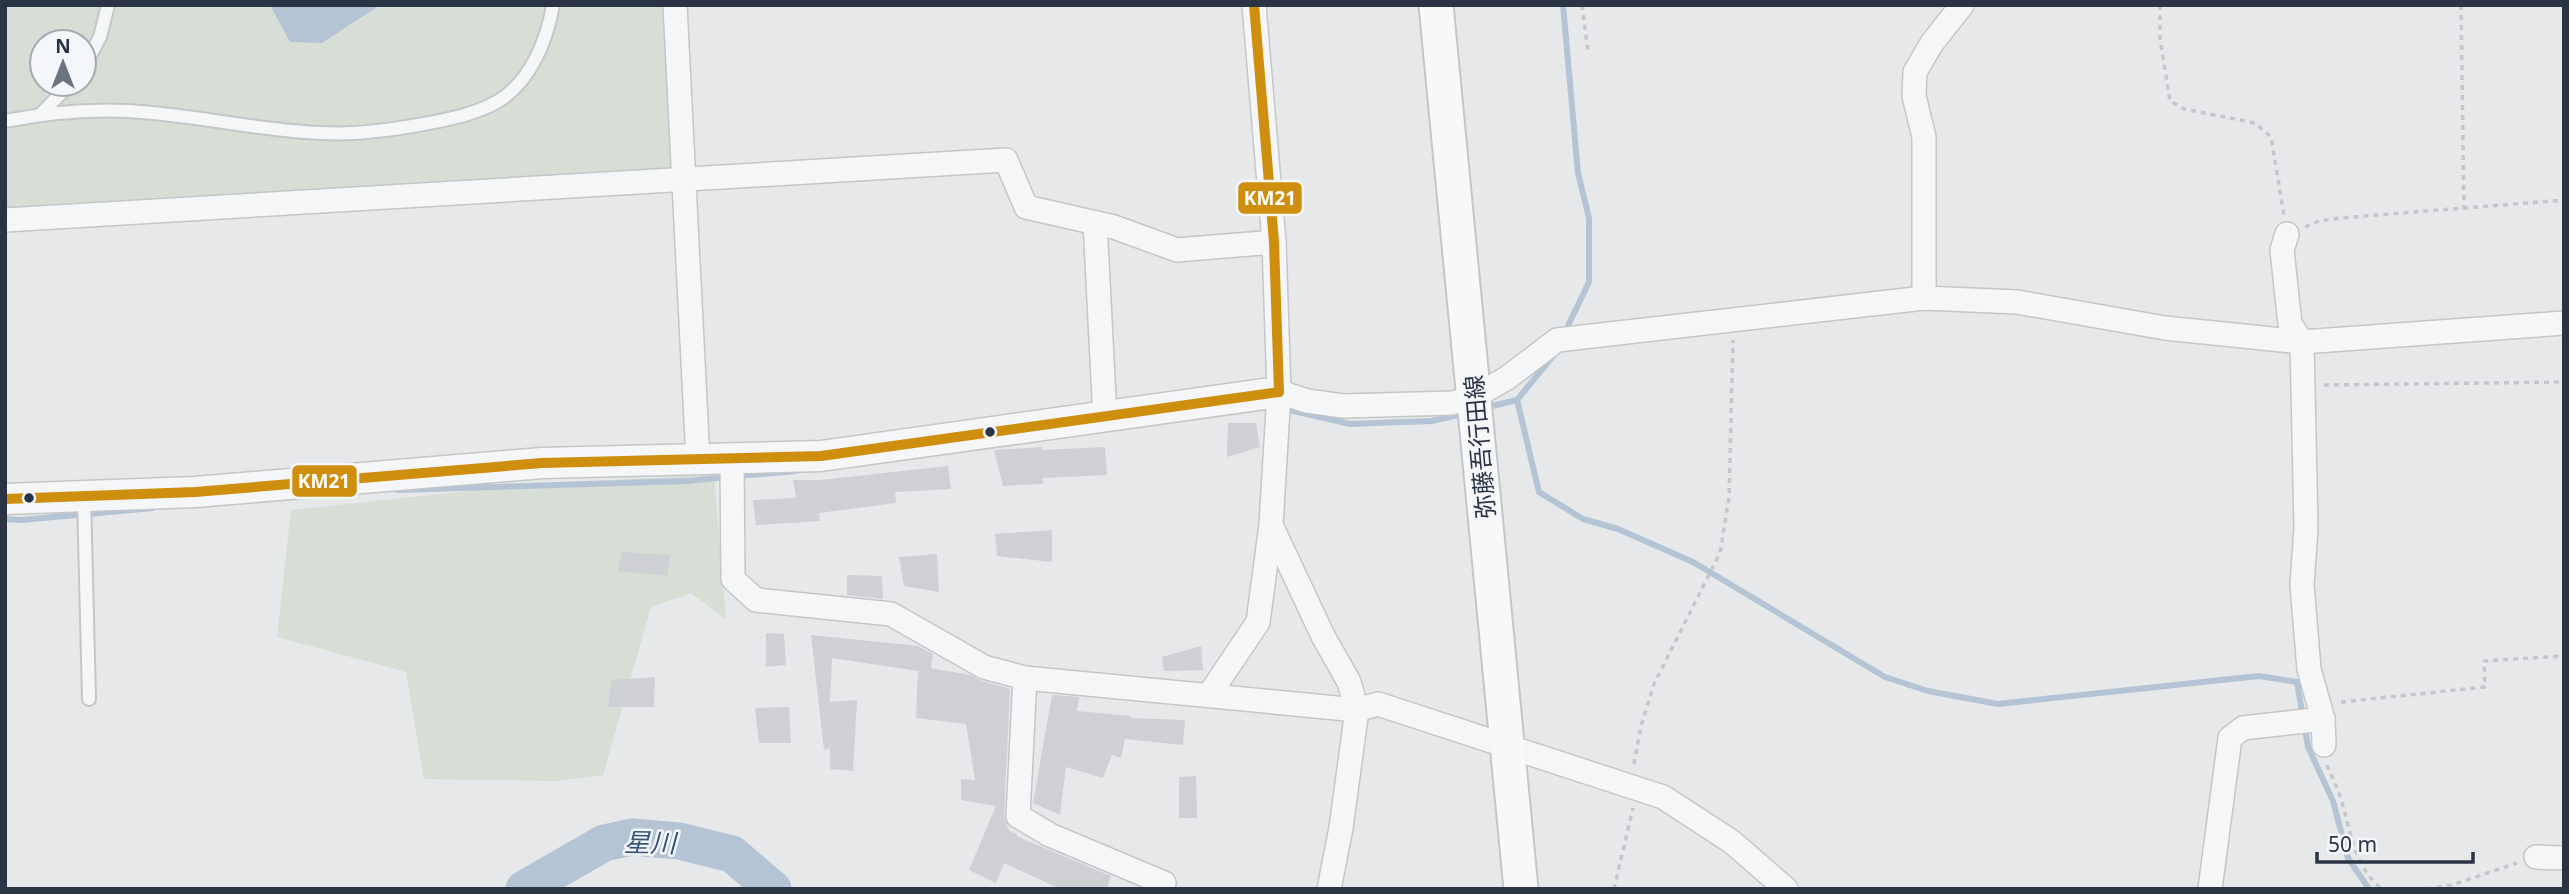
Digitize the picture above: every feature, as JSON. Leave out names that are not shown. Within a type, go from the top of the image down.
[{"type":"main road","name":"弥藤吾行田線","points":[[1436,5],[1521,889]]},
{"type":"street","points":[[675,5],[698,460]]},
{"type":"street","points":[[1209,695],[1258,622],[1271,525],[1279,392],[1274,242],[1254,5]]},
{"type":"street","points":[[1924,298],[1924,137],[1914,96],[1915,72],[1932,43],[1962,5]]},
{"type":"street","points":[[5,220],[1006,160],[1026,207],[1114,227],[1177,250],[1274,242]]},
{"type":"street","points":[[1095,223],[1105,417]]},
{"type":"street","points":[[2287,234],[2283,250],[2290,324],[2302,342],[2306,528],[2302,585],[2309,669],[2321,712],[2324,745]]},
{"type":"street","points":[[5,499],[195,492],[542,463],[821,456],[1279,392],[1307,401],[1343,406],[1452,403],[1474,397],[1507,378],[1557,340],[1924,298],[2017,302],[2165,328],[2302,342],[2564,323]]},
{"type":"street","points":[[732,458],[733,579],[756,600],[891,614],[984,667],[1025,678],[1357,710],[1378,704],[1663,797],[1732,842],[1786,889]]},
{"type":"street","points":[[1271,525],[1323,636],[1349,682],[1357,710],[1341,828],[1329,889]]},
{"type":"street","points":[[1025,678],[1018,817],[1050,835],[1164,883],[1161,889]]},
{"type":"street","points":[[2210,889],[2230,738],[2243,728],[2321,712]]},
{"type":"street","points":[[2536,857],[2564,858]]},
{"type":"lane","points":[[98,41],[108,5]]},
{"type":"lane","points":[[5,121],[41,114],[92,110],[129,111],[324,133],[405,127],[441,121],[478,111],[502,99],[522,79],[539,53],[549,27],[553,5]]},
{"type":"lane","points":[[41,114],[56,98]]},
{"type":"lane","points":[[84,497],[89,699]]},
{"type":"path","points":[[1582,5],[1588,52]]},
{"type":"path","points":[[2160,5],[2160,39],[2170,101],[2184,109],[2255,123],[2271,137],[2287,234],[2319,221],[2340,218],[2564,200]]},
{"type":"path","points":[[2461,5],[2464,209]]},
{"type":"path","points":[[1614,889],[1634,788],[1641,726],[1654,684],[1720,553],[1730,475],[1733,320]]},
{"type":"path","points":[[2303,385],[2564,382]]},
{"type":"path","points":[[2321,712],[2485,687],[2484,661],[2564,656]]},
{"type":"path","points":[[2324,745],[2325,761],[2340,796],[2352,847],[2371,880],[2382,889]]},
{"type":"path","points":[[2427,889],[2452,885],[2536,857]]},
{"type":"shaded area","points":[[5,5],[668,5],[679,174],[5,211]]},
{"type":"shaded area","points":[[714,475],[726,619],[691,593],[651,607],[603,775],[557,781],[424,779],[406,672],[277,637],[291,510],[543,483]]},
{"type":"water","points":[[270,5],[380,5],[322,43],[290,42]]},
{"type":"building","points":[[1228,423],[1256,423],[1260,447],[1227,457]]},
{"type":"building","points":[[1042,447],[1042,450],[1105,447],[1107,475],[1043,478],[1043,484],[1003,486],[994,450]]},
{"type":"building","points":[[948,466],[951,489],[895,492],[896,503],[819,513],[820,521],[756,525],[753,500],[796,498],[793,480],[820,480]]},
{"type":"building","points":[[1052,530],[1052,562],[997,556],[995,534]]},
{"type":"building","points":[[622,552],[670,555],[667,576],[618,571]]},
{"type":"building","points":[[937,554],[939,592],[904,586],[899,557]]},
{"type":"building","points":[[847,575],[882,576],[883,599],[847,595]]},
{"type":"building","points":[[766,633],[784,634],[786,665],[766,667]]},
{"type":"building","points":[[811,635],[918,646],[933,654],[931,668],[970,675],[1010,689],[1004,815],[1009,831],[1111,876],[1107,889],[1060,889],[1004,863],[996,883],[969,870],[996,806],[961,800],[961,779],[975,780],[966,724],[916,718],[918,671],[832,658],[830,702],[857,700],[853,771],[830,769],[830,748],[824,750]]},
{"type":"building","points":[[1201,646],[1203,670],[1164,671],[1162,657]]},
{"type":"building","points":[[655,677],[654,707],[608,707],[612,680]]},
{"type":"building","points":[[1052,695],[1079,697],[1077,711],[1131,716],[1130,718],[1185,720],[1183,745],[1125,739],[1121,758],[1112,755],[1103,778],[1066,767],[1060,815],[1033,803]]},
{"type":"building","points":[[789,707],[791,743],[759,743],[755,708]]},
{"type":"building","points":[[1196,776],[1197,818],[1179,818],[1179,777]]},
{"type":"waterway","points":[[1563,5],[1578,173],[1589,218],[1589,282],[1564,334]]},
{"type":"waterway","points":[[1484,408],[1517,400],[1553,356]]},
{"type":"waterway","points":[[1517,400],[1539,492],[1583,519],[1618,529],[1693,562],[1885,677],[1928,691],[1998,704],[2259,676],[2297,682],[2308,747],[2333,801],[2348,858],[2369,889]]},
{"type":"waterway","points":[[1281,408],[1350,424],[1432,421],[1467,413]]},
{"type":"waterway","points":[[737,476],[796,471]]},
{"type":"waterway","points":[[398,490],[688,481],[726,477]]},
{"type":"waterway","points":[[5,519],[21,520],[153,508]]},
{"type":"waterway","name":"星川","points":[[524,889],[604,843],[632,837],[679,841],[732,854],[773,889]]},
{"type":"transit line","name":"KM21","points":[[1254,5],[1274,242],[1279,392]]},
{"type":"transit line","name":"KM21","points":[[5,499],[195,492],[542,463],[821,456],[1279,392]]}]
